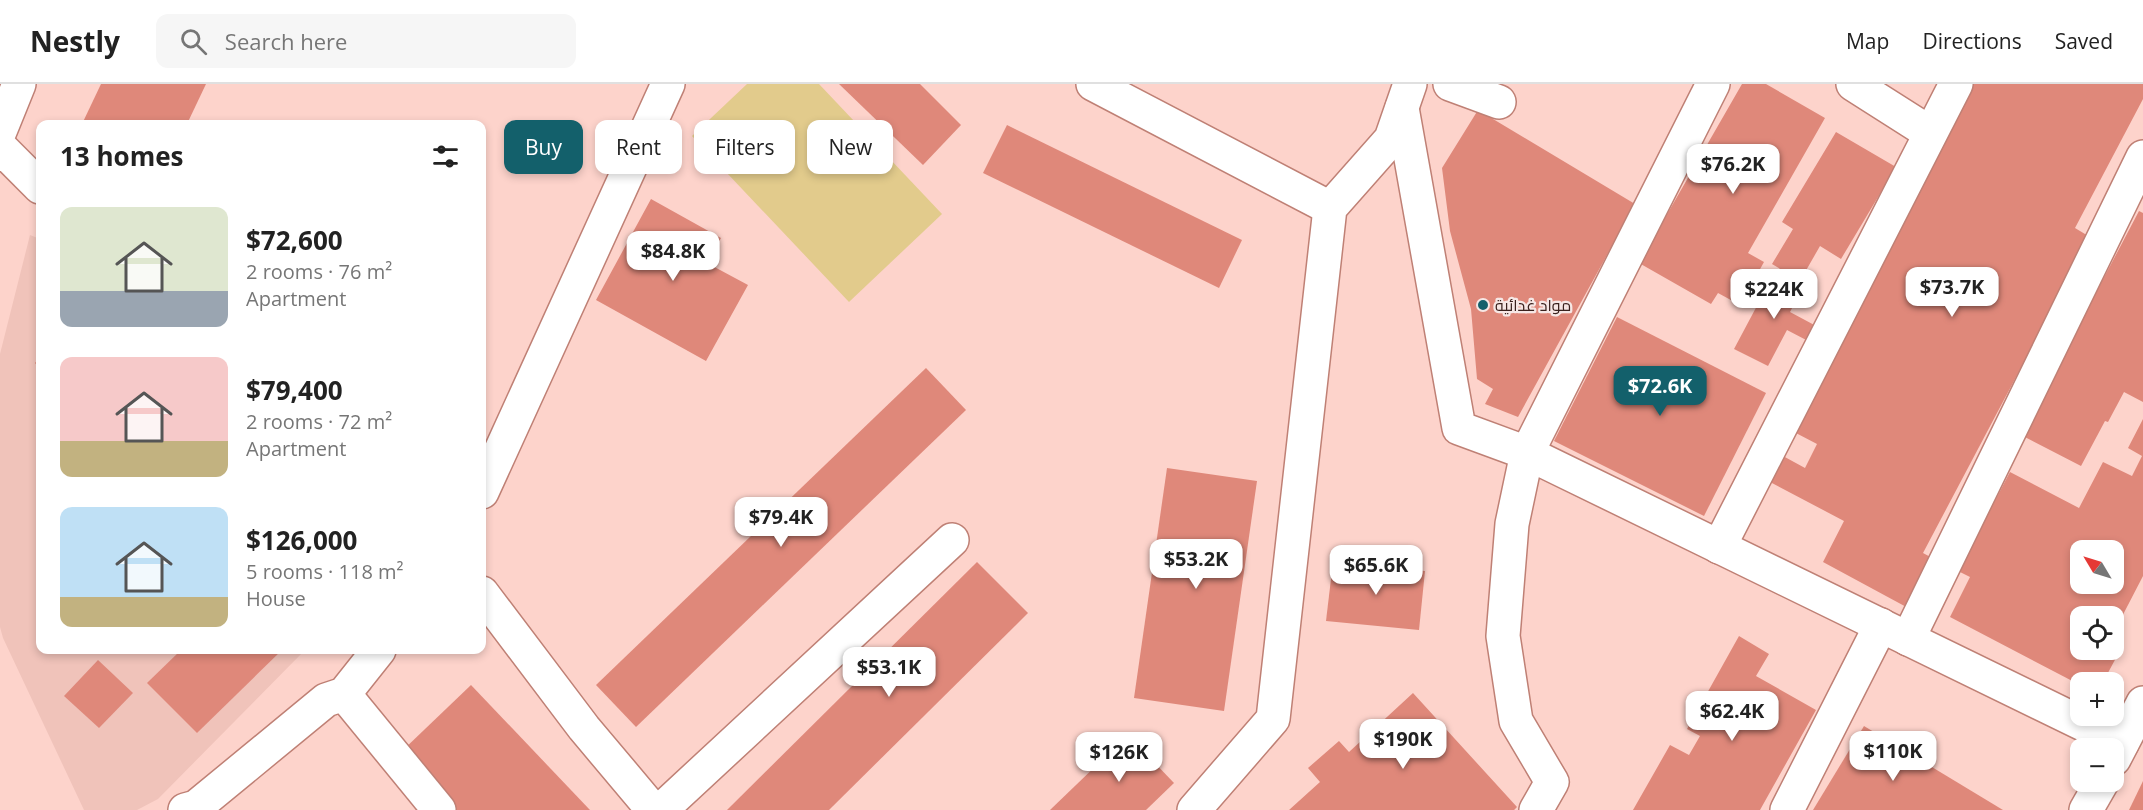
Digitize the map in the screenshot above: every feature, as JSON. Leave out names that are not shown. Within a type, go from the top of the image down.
[{"type":"street","points":[[0,131],[19,84]]},
{"type":"street","points":[[486,483],[668,84]]},
{"type":"street","points":[[1093,84],[1330,208]]},
{"type":"street","points":[[1450,84],[1499,102]]},
{"type":"street","points":[[1536,810],[1552,782],[1516,721],[1503,636],[1512,524],[1527,453],[1713,84]]},
{"type":"street","points":[[1853,84],[1930,133]]},
{"type":"street","points":[[1719,547],[1956,84]]},
{"type":"street","points":[[1194,810],[1273,719],[1330,208],[1391,139],[1406,96]]},
{"type":"street","points":[[1406,96],[1459,428],[1527,453],[1895,632],[2094,738]]},
{"type":"street","points":[[0,147],[36,183]]},
{"type":"street","points":[[1787,810],[1895,632],[2143,157]]},
{"type":"street","points":[[661,810],[952,540]]},
{"type":"street","points":[[486,598],[584,728],[652,810]]},
{"type":"street","points":[[185,810],[196,807],[326,700],[344,694],[376,654]]},
{"type":"street","points":[[344,694],[439,810]]},
{"type":"street","points":[[2124,739],[2143,703]]},
{"type":"street","points":[[2086,810],[2096,792]]},
{"type":"shaded area","points":[[747,84],[819,84],[853,120],[807,120],[807,174],[893,174],[893,162],[942,214],[849,302],[728,174],[795,174],[795,120],[709,120]]},
{"type":"shaded area","points":[[30,235],[36,237],[36,654],[301,654],[158,799],[137,810],[84,810],[3,638],[0,627],[0,354]]},
{"type":"building","points":[[101,84],[206,84],[189,120],[84,120]]},
{"type":"building","points":[[839,84],[920,84],[961,125],[923,165],[893,136],[893,120],[876,120]]},
{"type":"building","points":[[1742,84],[1766,84],[1825,118],[1748,253],[1764,262],[1740,305],[1718,293],[1711,304],[1639,263]]},
{"type":"building","points":[[1964,84],[2143,84],[2143,99],[2075,228],[2090,237],[1923,553],[1936,560],[1910,609],[1823,562],[1844,521],[1770,482],[1783,456],[1805,468],[1817,444],[1794,432]]},
{"type":"building","points":[[1478,110],[1635,204],[1518,417],[1485,404],[1493,389],[1477,379],[1471,309],[1450,231],[1442,168]]},
{"type":"building","points":[[1007,125],[1242,240],[1219,288],[983,173]]},
{"type":"building","points":[[1836,132],[1896,167],[1841,259],[1820,246],[1800,281],[1772,264],[1793,229],[1782,222]]},
{"type":"building","points":[[651,199],[721,238],[707,263],[748,285],[706,361],[596,300]]},
{"type":"building","points":[[2139,211],[2143,213],[2143,402],[2124,392],[2108,422],[2105,421],[2081,466],[2021,435]]},
{"type":"building","points":[[1776,270],[1804,285],[1790,312],[1818,327],[1810,342],[1787,330],[1768,366],[1734,349]]},
{"type":"building","points":[[1617,317],[1766,393],[1704,516],[1554,441]]},
{"type":"building","points":[[926,368],[966,410],[636,727],[596,685]]},
{"type":"building","points":[[2143,419],[2143,576],[2124,613],[2124,606],[2070,606],[2070,660],[2115,660],[2108,672],[2070,672],[2070,680],[1950,617],[1970,577],[1958,571],[2010,472],[2079,508],[2103,462],[2132,476],[2142,456],[2128,448]]},
{"type":"building","points":[[1167,468],[1257,481],[1224,711],[1134,698]]},
{"type":"building","points":[[977,562],[1028,613],[829,810],[727,810]]},
{"type":"building","points":[[1333,562],[1425,571],[1419,630],[1326,621]]},
{"type":"building","points":[[1739,636],[1769,654],[1756,676],[1816,710],[1760,810],[1633,810],[1670,745],[1689,755],[1700,736],[1687,729]]},
{"type":"building","points":[[177,654],[278,654],[197,733],[147,683]]},
{"type":"building","points":[[98,660],[133,693],[99,728],[64,696]]},
{"type":"building","points":[[471,685],[590,810],[457,810],[401,752]]},
{"type":"building","points":[[1413,693],[1517,807],[1514,810],[1289,810],[1320,782],[1308,768],[1339,741],[1349,752]]},
{"type":"building","points":[[1864,726],[2003,810],[1813,810]]},
{"type":"building","points":[[1128,735],[1174,783],[1146,810],[1050,810]]},
{"type":"building","points":[[2143,781],[2143,810],[2129,810]]},
{"type":"place","name":"مواد غدائية","points":[[1483,305]]}]
